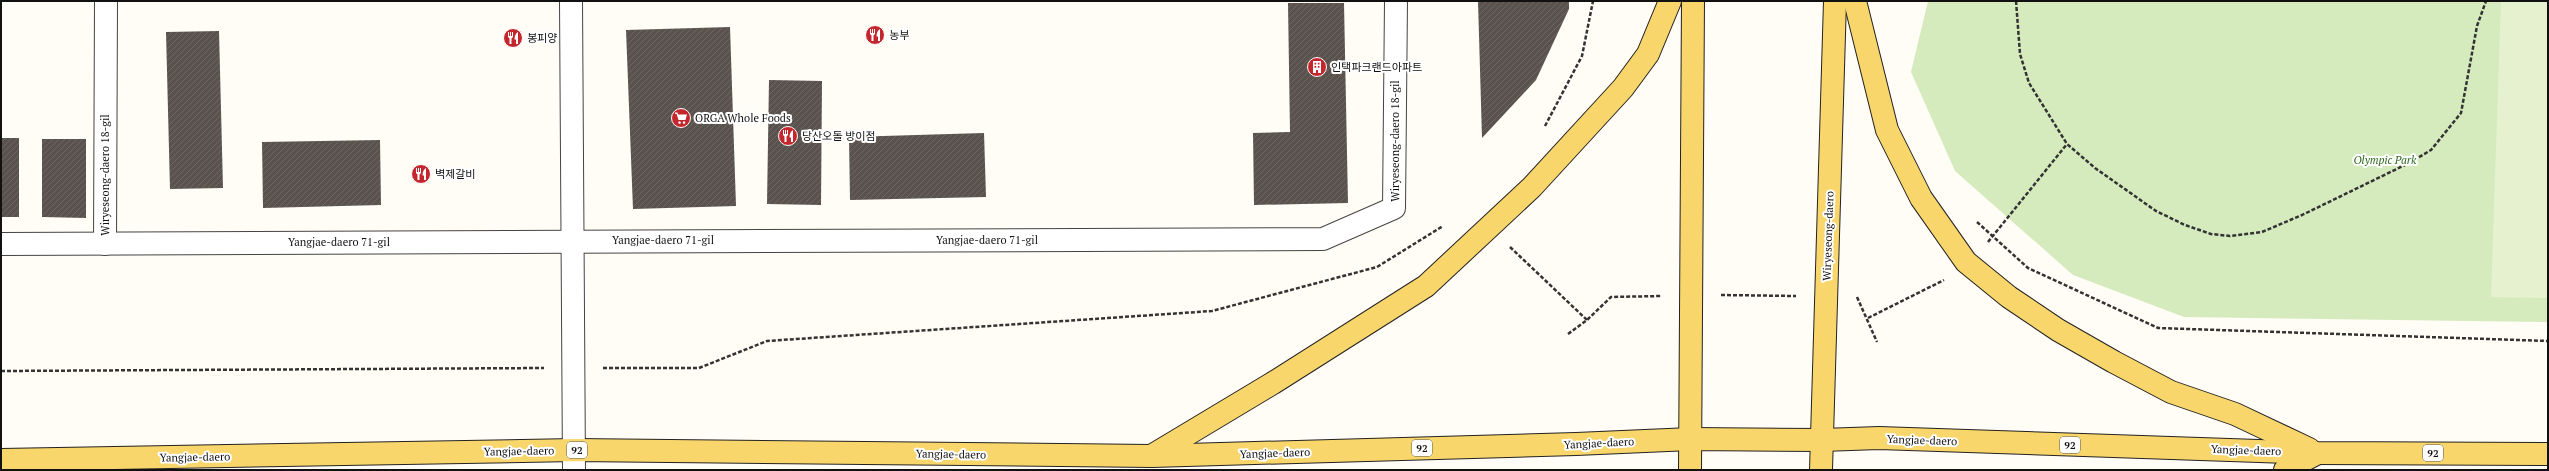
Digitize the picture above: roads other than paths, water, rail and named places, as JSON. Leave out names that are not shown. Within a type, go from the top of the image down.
[{"type":"main road","points":[[1175,470],[1152,456],[1273,383],[1426,286],[1532,187],[1623,88],[1648,54],[1670,1]]},
{"type":"main road","points":[[1690,470],[1693,1]]},
{"type":"main road","name":"Wiryeseong-daero","points":[[1821,470],[1835,1]]},
{"type":"main road","points":[[1855,1],[1887,130],[1921,198],[1966,262],[2009,297],[2058,330],[2114,362],[2171,392],[2235,414],[2318,453]]},
{"type":"main road","name":"Yangjae-daero","points":[[1,460],[574,460],[1152,456],[1576,444],[1691,439],[1822,440],[1879,438],[2318,453],[2548,454]]},
{"type":"main road","points":[[2285,470],[2318,453]]},
{"type":"street","name":"Wiryeseong-daero 18-gil","points":[[1,244],[105,244],[106,1]]},
{"type":"street","points":[[571,1],[574,460]]},
{"type":"street","name":"Wiryeseong-daero 18-gil","points":[[1394,208],[1396,1]]},
{"type":"street","name":"Yangjae-daero 71-gil","points":[[105,244],[573,240],[1323,239],[1394,208]]},
{"type":"place","name":"농부","points":[[875,35]]},
{"type":"place","name":"봉피양","points":[[513,38]]},
{"type":"place","name":"인택파크랜드아파트","points":[[1317,67]]},
{"type":"place","name":"ORGA Whole Foods","points":[[681,118]]},
{"type":"place","name":"당산오돌 방이점","points":[[788,136]]},
{"type":"place","name":"벽제갈비","points":[[421,174]]},
{"type":"park label","name":"Olympic Park","points":[[2385,160]]}]
